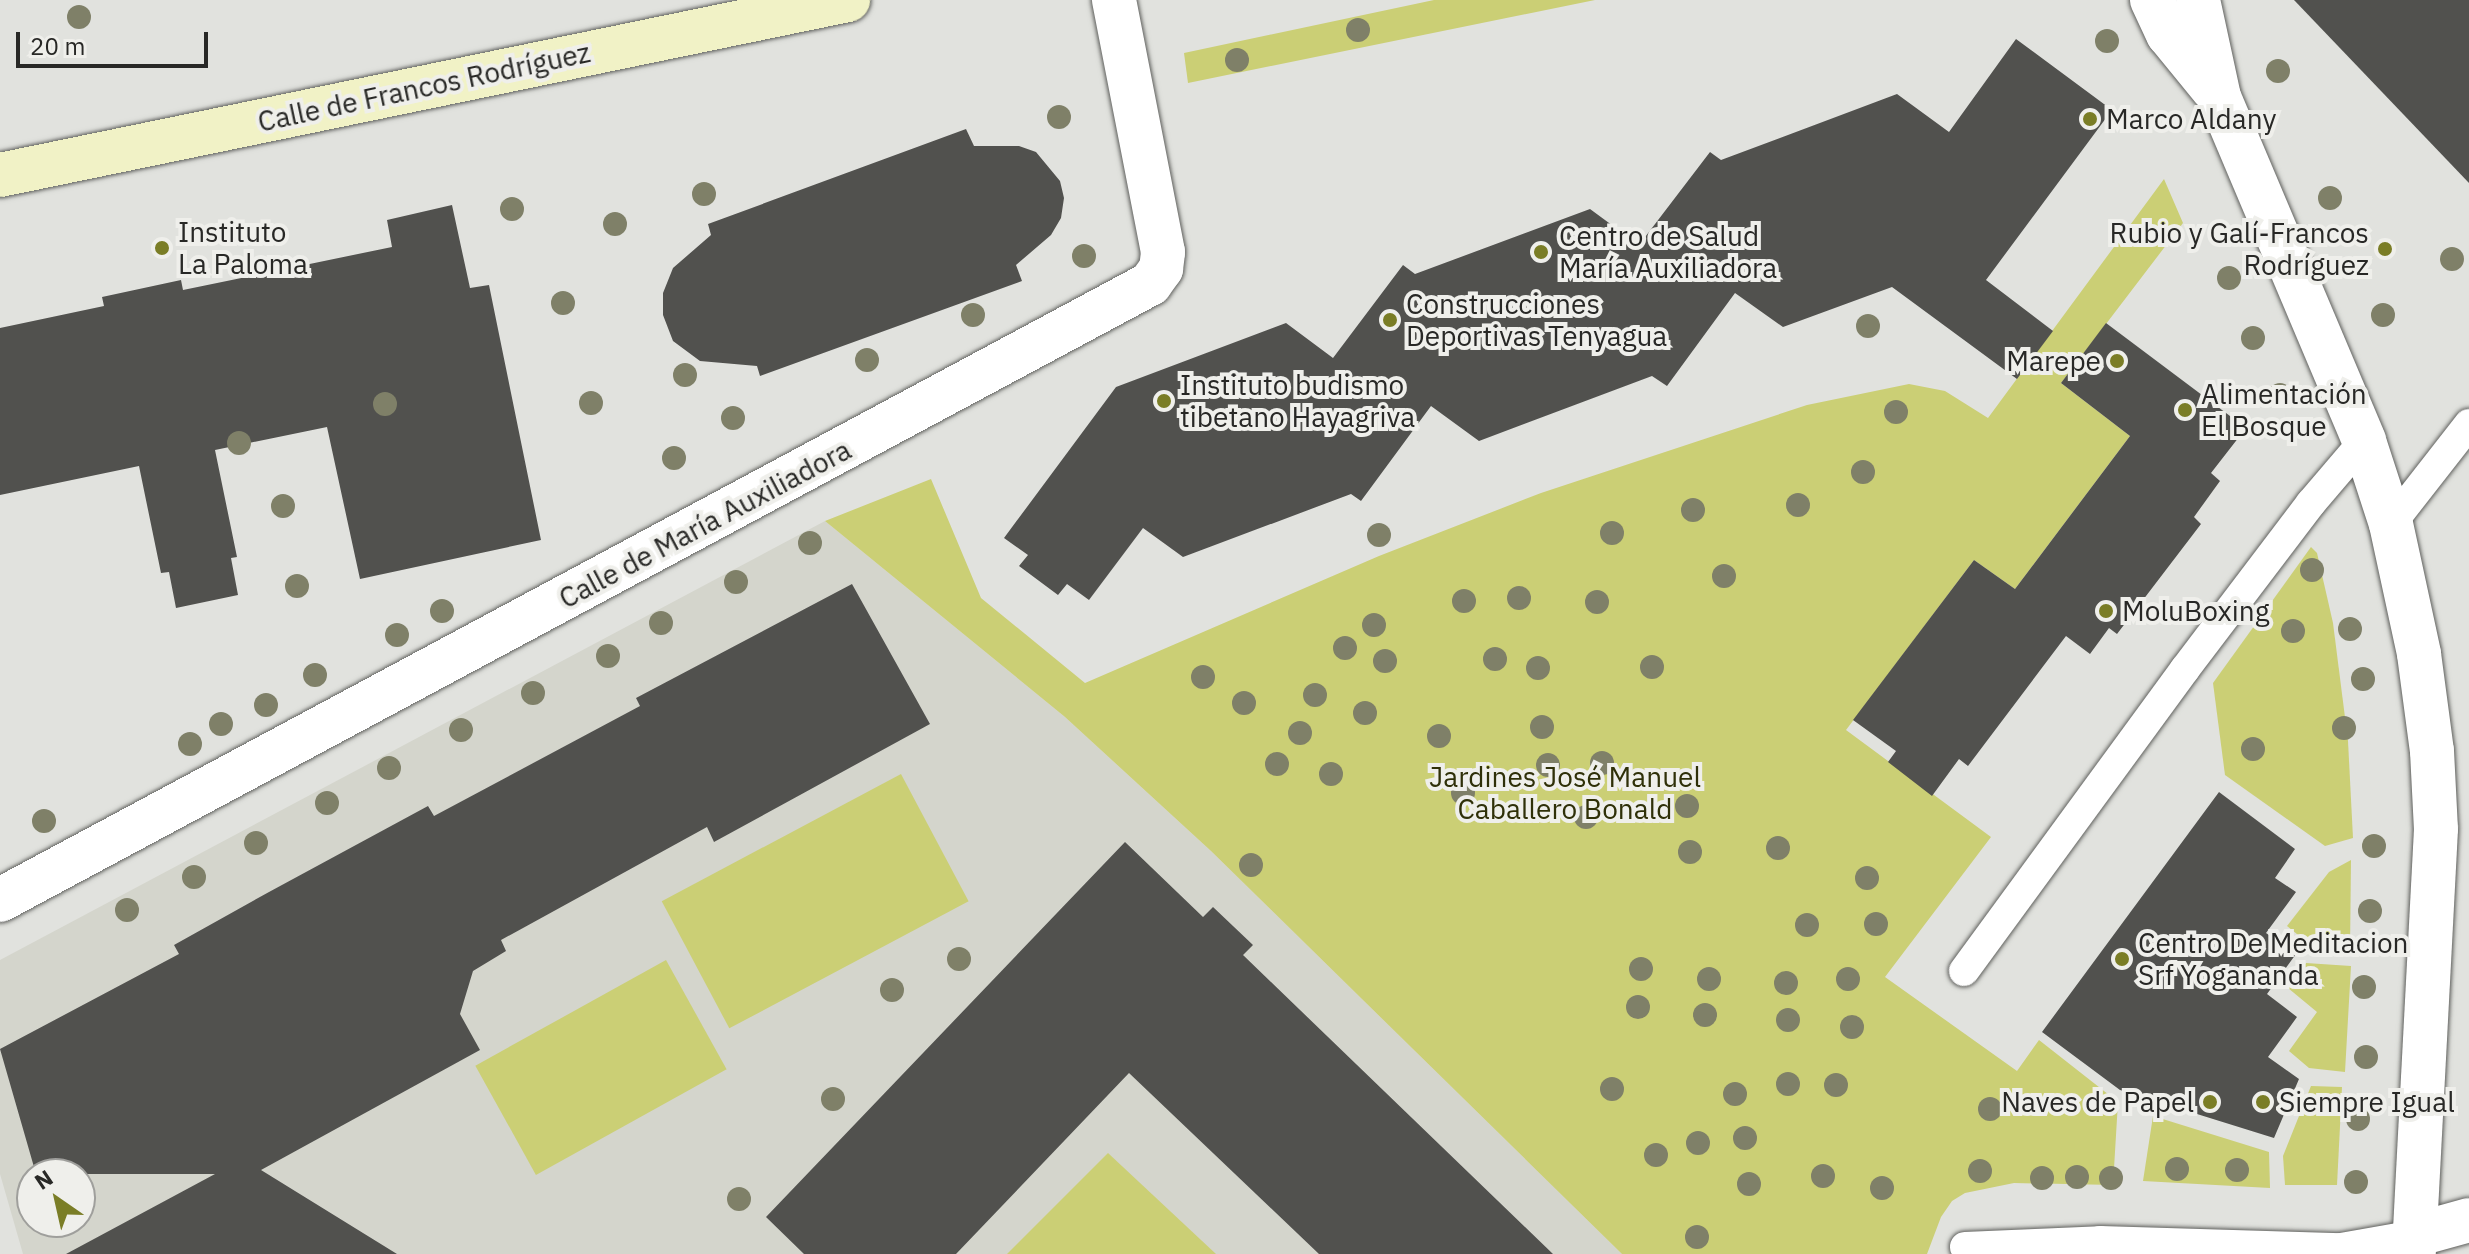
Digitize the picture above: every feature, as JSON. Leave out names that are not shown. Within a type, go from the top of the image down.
[{"type":"street","name":"Calle de Francos Rodríguez","points":[[0,175],[768,8],[848,0]]},
{"type":"street","name":"Calle de María Auxiliadora","points":[[0,900],[1128,299],[1150,284],[1161,269],[1163,252],[1114,0]]},
{"type":"street","points":[[2152,0],[2168,34],[2219,97]]},
{"type":"street","points":[[2198,0],[2219,97],[2364,441],[2391,524],[2419,654],[2432,751],[2436,829],[2414,1245],[2469,1220]]},
{"type":"lane","points":[[2391,524],[2469,424]]},
{"type":"lane","points":[[1964,971],[2203,645],[2311,503],[2364,441]]},
{"type":"lane","points":[[1965,1247],[2100,1241],[2341,1248],[2414,1245]]},
{"type":"shaded area","points":[[825,521],[1065,717],[1211,851],[1622,1254],[23,1254],[18,1238],[96,1238],[96,1158],[16,1158],[16,1230],[0,1174],[0,960]]},
{"type":"green space","points":[[1434,0],[1595,0],[1188,83],[1184,53]]},
{"type":"green space","name":"Jardines José Manuel Caballero Bonald","points":[[2164,179],[2183,223],[2061,383],[2130,436],[2015,589],[1974,560],[1846,730],[1991,837],[1885,977],[2017,1071],[2039,1040],[2118,1102],[2113,1185],[2014,1183],[1965,1193],[1952,1201],[1941,1217],[1927,1254],[1622,1254],[1211,851],[1065,717],[825,521],[931,479],[981,598],[1085,683],[1379,556],[1541,493],[1807,405],[1909,384],[1945,391],[1988,418]]},
{"type":"green space","points":[[2311,547],[2317,553],[2333,623],[2348,741],[2353,838],[2325,846],[2225,775],[2213,683]]},
{"type":"green space","points":[[901,774],[969,901],[729,1028],[662,901]]},
{"type":"green space","points":[[2351,860],[2350,951],[2313,947],[2287,926],[2329,872]]},
{"type":"green space","points":[[666,960],[727,1069],[536,1175],[475,1066]]},
{"type":"green space","points":[[2306,963],[2351,966],[2345,1072],[2309,1068],[2289,1051],[2317,1012],[2288,988]]},
{"type":"green space","points":[[2311,1086],[2342,1087],[2337,1185],[2285,1185],[2283,1156]]},
{"type":"green space","points":[[2153,1116],[2269,1152],[2270,1188],[2143,1181]]},
{"type":"green space","points":[[1108,1153],[1216,1254],[1007,1254]]},
{"type":"building","points":[[2294,0],[2469,0],[2469,183]]},
{"type":"building","points":[[2016,39],[2112,110],[1986,280],[2053,331],[2017,379],[1892,287],[1783,327],[1735,293],[1667,386],[1652,376],[1479,441],[1431,406],[1361,501],[1351,494],[1183,557],[1143,528],[1089,600],[1067,584],[1058,595],[1019,566],[1028,555],[1004,538],[1116,387],[1286,323],[1333,358],[1403,265],[1415,274],[1590,209],[1639,245],[1710,152],[1721,160],[1897,94],[1949,132]]},
{"type":"building","points":[[966,129],[974,146],[1019,146],[1036,152],[1060,181],[1064,198],[1061,218],[1051,235],[1016,265],[1022,281],[760,376],[757,366],[700,361],[673,341],[663,315],[663,293],[673,268],[711,235],[708,224]]},
{"type":"building","points":[[452,205],[470,288],[489,285],[541,540],[360,579],[327,427],[215,450],[237,557],[231,558],[238,595],[176,608],[169,572],[161,573],[139,466],[0,495],[0,328],[104,306],[102,297],[181,280],[183,290],[392,247],[387,220]]},
{"type":"building","points":[[2106,323],[2246,428],[2211,473],[2220,481],[2194,517],[2201,524],[2117,634],[2109,628],[2090,654],[2066,636],[1968,766],[1959,759],[1932,796],[1888,762],[1896,751],[1853,720],[1974,560],[2015,589],[2130,436],[2061,383]]},
{"type":"building","points":[[852,584],[930,724],[714,842],[707,827],[501,940],[506,951],[473,971],[460,1014],[480,1050],[261,1170],[397,1254],[66,1254],[215,1174],[96,1174],[96,1158],[31,1158],[0,1049],[179,954],[174,945],[428,806],[434,816],[640,706],[636,698]]},
{"type":"building","points":[[2219,792],[2295,849],[2275,878],[2296,892],[2266,933],[2296,954],[2267,994],[2297,1017],[2268,1057],[2299,1079],[2274,1138],[2120,1090],[2042,1032]]},
{"type":"building","points":[[1125,842],[1203,917],[1213,907],[1253,945],[1243,955],[1553,1254],[1319,1254],[1129,1073],[956,1254],[804,1254],[766,1217]]},
{"type":"place","name":"Marco Aldany","points":[[2090,119]]},
{"type":"place","name":"Instituto La Paloma","points":[[162,248]]},
{"type":"place","name":"Rubio y Galí-Francos Rodríguez","points":[[2385,249]]},
{"type":"place","name":"Centro de Salud María Auxiliadora","points":[[1541,252]]},
{"type":"place","name":"Construcciones Deportivas Tenyagua","points":[[1390,320]]},
{"type":"place","name":"Marepe","points":[[2117,361]]},
{"type":"place","name":"Instituto budismo tibetano Hayagriva","points":[[1164,401]]},
{"type":"place","name":"Alimentación El Bosque","points":[[2185,410]]},
{"type":"place","name":"MoluBoxing","points":[[2106,611]]},
{"type":"place","name":"Centro De Meditacion Srf Yogananda","points":[[2122,959]]},
{"type":"place","name":"Naves de Papel","points":[[2210,1102]]},
{"type":"place","name":"Siempre Igual","points":[[2263,1102]]}]
